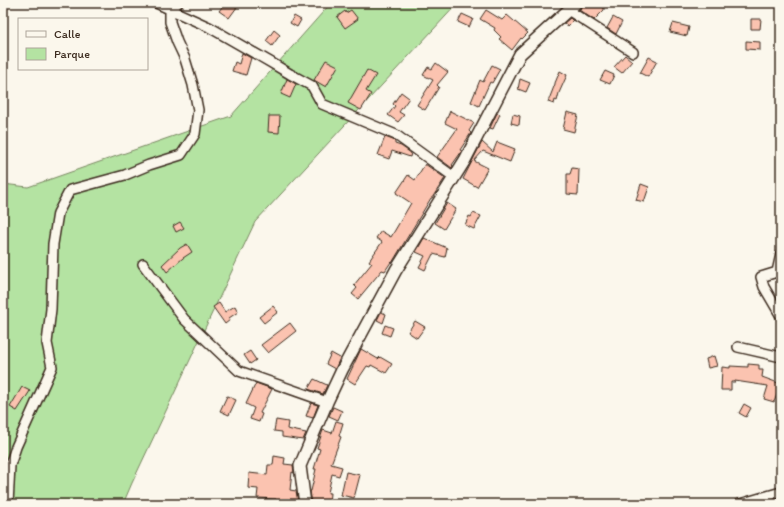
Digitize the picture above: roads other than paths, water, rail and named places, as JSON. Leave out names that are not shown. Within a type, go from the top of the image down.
[{"type":"street","points":[[156,3],[208,27],[312,86],[322,104],[396,135],[454,177]]},
{"type":"street","points":[[170,9],[178,3]]},
{"type":"street","points":[[305,504],[300,466],[342,370],[396,270],[465,160],[520,54],[572,7],[633,52]]},
{"type":"street","points":[[8,504],[10,465],[16,447],[38,402],[52,367],[47,343],[51,309],[53,244],[58,214],[70,190],[125,175],[149,165],[181,155],[195,134],[198,110],[193,84],[170,22],[170,9]]},
{"type":"street","points":[[781,254],[777,272],[761,278],[764,287],[781,316]]},
{"type":"street","points":[[143,264],[184,319],[239,370],[327,402]]},
{"type":"street","points":[[738,347],[781,358]]},
{"type":"street","points":[[740,504],[781,492]]}]
